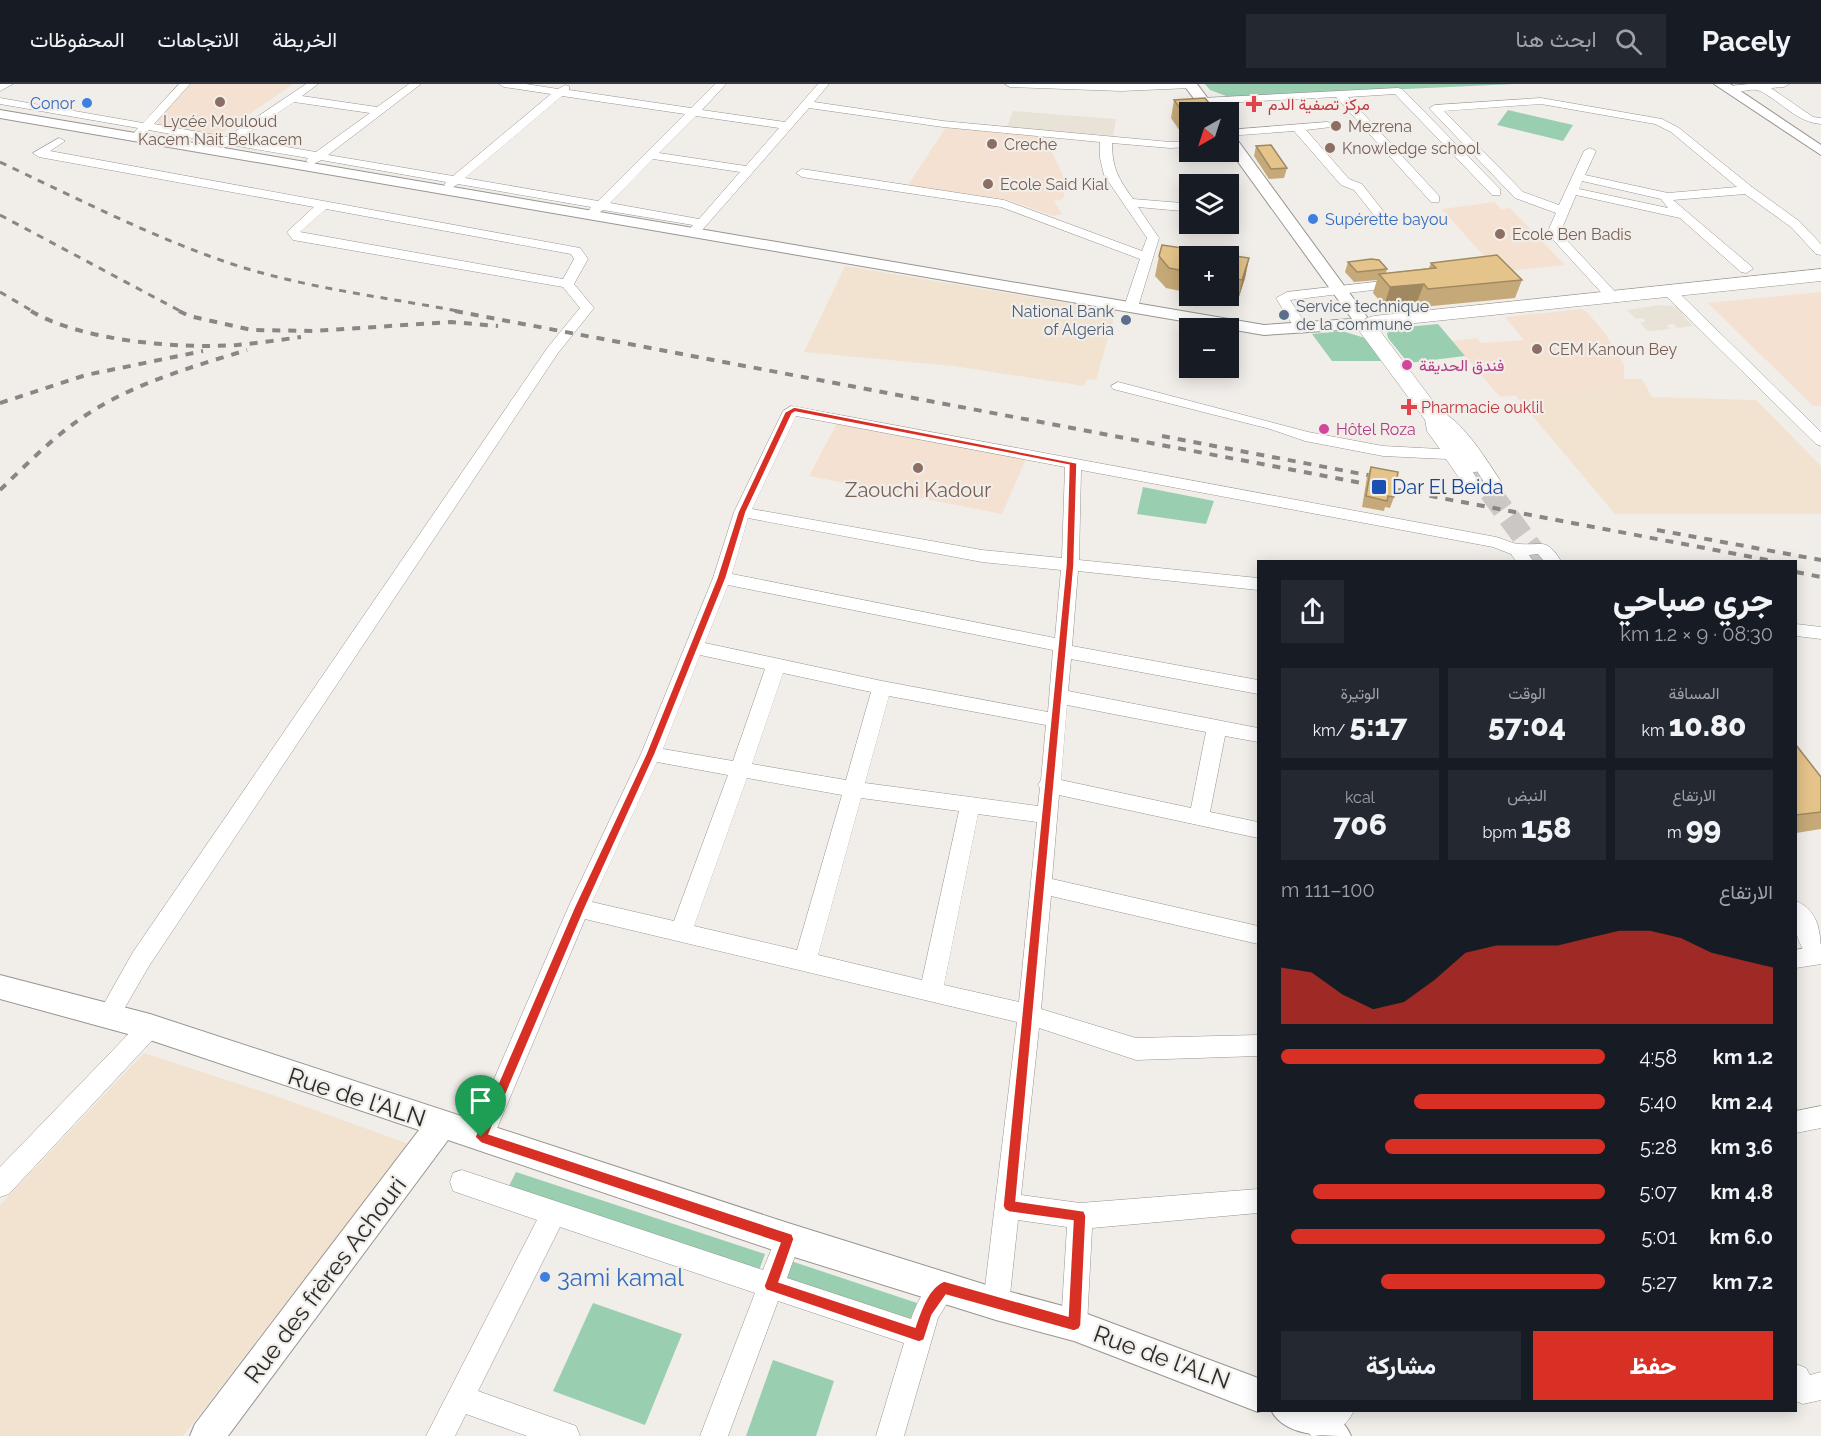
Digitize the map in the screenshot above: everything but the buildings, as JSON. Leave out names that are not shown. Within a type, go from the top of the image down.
[{"type":"main road","points":[[1364,323],[1821,275]]},
{"type":"main road","points":[[1364,323],[1471,466]]},
{"type":"main road","points":[[1797,915],[1821,950]]},
{"type":"street","points":[[0,88],[8,84]]},
{"type":"street","points":[[141,132],[184,84]]},
{"type":"street","points":[[215,151],[313,84]]},
{"type":"street","points":[[305,166],[416,84]]},
{"type":"street","points":[[504,84],[565,88]]},
{"type":"street","points":[[549,84],[791,123]]},
{"type":"street","points":[[595,210],[721,84]]},
{"type":"street","points":[[698,228],[824,84]]},
{"type":"street","points":[[1010,84],[1121,88],[1191,85],[1203,102]]},
{"type":"street","points":[[1726,86],[1784,84]]},
{"type":"street","points":[[1726,86],[1817,145]]},
{"type":"street","points":[[1760,86],[1810,120],[1821,121]]},
{"type":"street","points":[[449,185],[565,88]]},
{"type":"street","points":[[1239,104],[1338,93],[1401,92],[1496,192]]},
{"type":"street","points":[[1338,93],[1435,199]]},
{"type":"street","points":[[294,98],[380,111]]},
{"type":"street","points":[[0,101],[215,151],[305,166],[449,185],[1264,330],[1364,323]]},
{"type":"street","points":[[1563,211],[1519,195],[1435,108],[1541,101],[1646,117],[1675,130],[1748,190],[1795,224],[1821,251]]},
{"type":"street","points":[[807,104],[943,124],[1107,138],[1179,147]]},
{"type":"street","points":[[0,114],[229,141],[319,156],[449,185]]},
{"type":"street","points":[[1239,136],[1297,127],[1327,125]]},
{"type":"street","points":[[1297,127],[1345,183],[1358,187],[1381,216]]},
{"type":"street","points":[[1074,136],[1106,158]]},
{"type":"street","points":[[1107,138],[1106,158],[1110,175],[1154,238],[1131,307]]},
{"type":"street","points":[[58,141],[39,153],[575,250],[581,259],[567,285]]},
{"type":"street","points":[[1590,151],[1553,233],[1614,298]]},
{"type":"street","points":[[1239,152],[1364,323]]},
{"type":"street","points":[[650,155],[750,170]]},
{"type":"street","points":[[802,173],[1004,204],[1148,258]]},
{"type":"street","points":[[1579,177],[1668,196],[1748,190]]},
{"type":"street","points":[[1573,191],[1682,215]]},
{"type":"street","points":[[1668,196],[1667,201],[1746,269]]},
{"type":"street","points":[[1131,202],[1179,207]]},
{"type":"street","points":[[108,1016],[141,959],[553,350],[587,309],[567,285],[297,237],[293,232],[323,205]]},
{"type":"street","points":[[1302,329],[1283,298],[1413,282]]},
{"type":"street","points":[[1670,292],[1821,441]]},
{"type":"street","points":[[1118,386],[1275,426],[1305,436],[1383,452],[1451,454]]},
{"type":"street","points":[[481,1137],[579,908],[651,754],[722,578],[742,512],[789,412],[794,409],[1496,542],[1521,555],[1542,548],[1552,560]]},
{"type":"street","points":[[1432,413],[1458,431],[1493,484],[1481,487],[1472,484],[1435,431],[1432,413]]},
{"type":"street","points":[[996,1304],[1029,1015],[1048,785],[1063,648],[1070,565],[1073,463]]},
{"type":"street","points":[[742,512],[982,556],[1257,584]]},
{"type":"street","points":[[722,578],[1257,687]]},
{"type":"street","points":[[1797,630],[1821,633]]},
{"type":"street","points":[[695,647],[882,688],[1055,720]]},
{"type":"street","points":[[681,932],[700,885],[776,665]]},
{"type":"street","points":[[805,962],[882,688]]},
{"type":"street","points":[[1058,696],[1257,735]]},
{"type":"street","points":[[1199,816],[1217,727]]},
{"type":"street","points":[[651,754],[853,789],[1046,815]]},
{"type":"street","points":[[1048,785],[1257,830]]},
{"type":"street","points":[[932,992],[970,806]]},
{"type":"street","points":[[1040,885],[1257,935]]},
{"type":"street","points":[[579,908],[1029,1015],[1136,1049],[1257,1046]]},
{"type":"street","points":[[1797,959],[1821,954]]},
{"type":"street","name":"Rue de l'ALN","points":[[0,987],[150,1027],[788,1239],[996,1304],[1074,1325],[1257,1395]]},
{"type":"street","points":[[0,1185],[150,1027]]},
{"type":"street","points":[[1797,1122],[1821,1117]]},
{"type":"street","name":"Rue des frères Achouri","points":[[207,1436],[442,1124]]},
{"type":"street","points":[[462,1182],[919,1335]]},
{"type":"street","points":[[1009,1206],[1080,1216],[1257,1201]]},
{"type":"street","points":[[440,1436],[554,1213]]},
{"type":"street","points":[[1074,1325],[1080,1216]]},
{"type":"street","points":[[714,1436],[788,1239]]},
{"type":"street","points":[[890,1436],[927,1311],[944,1287]]},
{"type":"street","points":[[1797,1380],[1803,1390],[1821,1386]]},
{"type":"street","points":[[460,1398],[566,1436]]},
{"type":"street","points":[[1294,1412],[1331,1424]]},
{"type":"shaded area","name":"Lycée Mouloud Kacem Nait Belkacem","points":[[191,84],[293,84],[219,135],[159,125],[157,120]]},
{"type":"shaded area","points":[[1013,111],[1116,119],[1113,136],[1007,127]]},
{"type":"shaded area","name":"Ecole Said Kial","points":[[946,127],[1045,137],[1067,184],[1063,199],[1054,201],[1062,214],[1053,216],[1009,200],[908,185]]},
{"type":"shaded area","name":"Ecole Ben Badis","points":[[1495,202],[1500,209],[1510,208],[1565,265],[1498,272],[1442,209]]},
{"type":"shaded area","points":[[845,266],[1116,311],[1096,380],[1087,379],[1084,386],[953,366],[804,352]]},
{"type":"shaded area","points":[[1821,292],[1821,406],[1813,406],[1708,303]]},
{"type":"shaded area","points":[[1661,305],[1679,307],[1693,326],[1677,328],[1673,324],[1667,325],[1670,329],[1648,331],[1640,323],[1646,321],[1643,318],[1636,319],[1627,310]]},
{"type":"shaded area","name":"CEM Kanoun Bey","points":[[1582,309],[1605,333],[1624,365],[1624,379],[1628,385],[1500,397],[1452,341],[1477,338],[1481,343],[1524,340],[1505,317]]},
{"type":"shaded area","points":[[1624,379],[1642,379],[1652,397],[1756,400],[1821,466],[1821,514],[1615,514],[1515,395],[1627,385]]},
{"type":"shaded area","name":"Zaouchi Kadour","points":[[837,423],[1026,459],[1002,514],[809,476]]},
{"type":"shaded area","points":[[144,1053],[276,1096],[409,1144],[183,1436],[0,1436],[0,1205]]},
{"type":"green space","points":[[1205,84],[1514,84],[1229,97],[1210,90]]},
{"type":"green space","points":[[1508,110],[1573,125],[1563,141],[1497,125]]},
{"type":"green space","points":[[1438,324],[1465,356],[1408,363],[1388,338],[1387,333],[1396,328]]},
{"type":"green space","points":[[1342,331],[1365,338],[1382,361],[1332,361],[1312,334]]},
{"type":"green space","points":[[1143,487],[1214,501],[1206,524],[1137,514]]},
{"type":"green space","points":[[516,1172],[765,1254],[758,1273],[507,1190]]},
{"type":"green space","points":[[791,1261],[917,1303],[911,1324],[783,1281]]},
{"type":"green space","points":[[593,1303],[682,1334],[645,1425],[553,1391]]},
{"type":"green space","points":[[773,1360],[834,1381],[816,1436],[746,1436]]},
{"type":"tunnel","points":[[1471,466],[1540,560]]},
{"type":"railway","points":[[0,162],[140,228],[226,262],[284,279],[463,312]]},
{"type":"railway","points":[[0,215],[182,312]]},
{"type":"railway","points":[[0,292],[34,312]]},
{"type":"railway","points":[[31,311],[76,330],[131,341],[160,344],[237,345],[301,337]]},
{"type":"railway","points":[[179,311],[189,316],[252,330],[314,331],[451,322],[498,326]]},
{"type":"railway","points":[[455,311],[1768,560]]},
{"type":"railway","points":[[0,490],[57,437],[94,410],[130,391],[169,375],[247,350]]},
{"type":"railway","points":[[0,403],[86,375],[203,351]]},
{"type":"railway","points":[[1162,436],[1383,478]]},
{"type":"railway","points":[[1657,530],[1821,560]]},
{"type":"railway","points":[[1797,572],[1821,577]]},
{"type":"place","name":"Lycée Mouloud Kacem Nait Belkacem","points":[[220,102]]},
{"type":"place","name":"Conor","points":[[87,103]]},
{"type":"place","name":"مركز تصفية الدم","points":[[1254,104]]},
{"type":"place","name":"Mezrena","points":[[1336,126]]},
{"type":"place","name":"Creche","points":[[992,144]]},
{"type":"place","name":"Knowledge school","points":[[1330,148]]},
{"type":"place","name":"Ecole Said Kial","points":[[988,184]]},
{"type":"place","name":"Supérette bayou","points":[[1313,219]]},
{"type":"place","name":"Ecole Ben Badis","points":[[1500,234]]},
{"type":"place","name":"Service technique de la commune","points":[[1284,315]]},
{"type":"place","name":"National Bank of Algeria","points":[[1126,320]]},
{"type":"place","name":"CEM Kanoun Bey","points":[[1537,349]]},
{"type":"place","name":"فندق الحديقة","points":[[1407,365]]},
{"type":"place","name":"Pharmacie ouklil","points":[[1409,407]]},
{"type":"place","name":"Hôtel Roza","points":[[1324,429]]},
{"type":"place","name":"Zaouchi Kadour","points":[[918,468]]},
{"type":"place","name":"Dar El Beida","points":[[1379,487]]},
{"type":"place","name":"3ami kamal","points":[[545,1277]]},
{"type":"route","points":[[794,409],[1073,463],[1070,565],[1029,1015],[1009,1206],[1080,1216],[1074,1325],[944,1287],[927,1311],[919,1335],[771,1286],[788,1239],[481,1137],[579,908],[651,754],[722,578],[742,512],[789,412],[794,409]]}]
